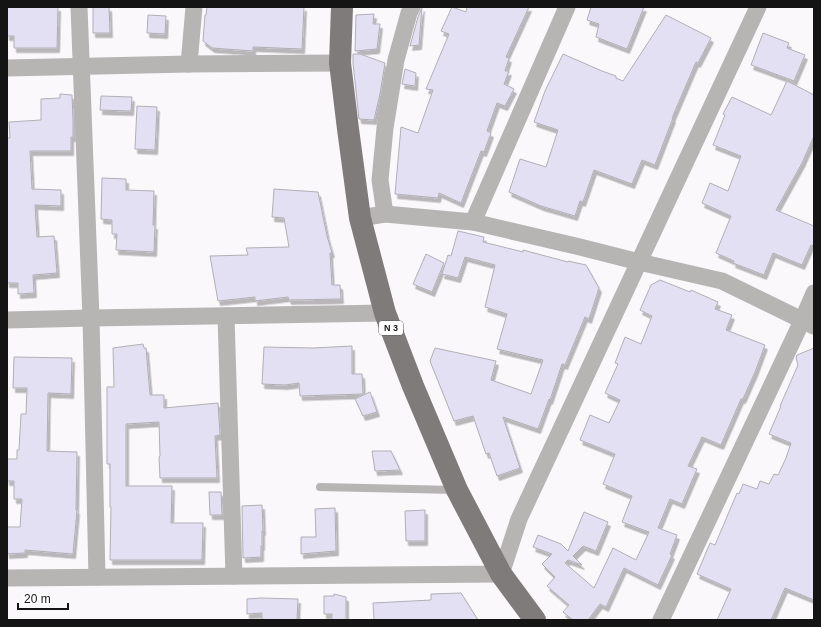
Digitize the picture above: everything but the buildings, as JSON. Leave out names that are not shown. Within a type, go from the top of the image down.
[{"type":"main road","name":"N 3","points":[[342,7],[340,63],[360,218],[385,313],[456,490],[501,574],[535,620]]},
{"type":"street","points":[[79,7],[91,318],[97,577]]},
{"type":"street","points":[[189,64],[194,7]]},
{"type":"street","points":[[384,214],[380,180],[385,128],[396,60],[412,7]]},
{"type":"street","points":[[473,222],[567,7]]},
{"type":"street","points":[[7,578],[501,574],[518,519],[758,7]]},
{"type":"street","points":[[7,68],[189,64],[340,63]]},
{"type":"street","points":[[360,218],[384,214],[473,222],[580,247],[722,281],[808,323]]},
{"type":"street","points":[[661,620],[808,323],[814,293]]},
{"type":"street","points":[[7,320],[385,313]]},
{"type":"street","points":[[226,316],[234,576]]},
{"type":"lane","points":[[320,487],[456,490]]}]
